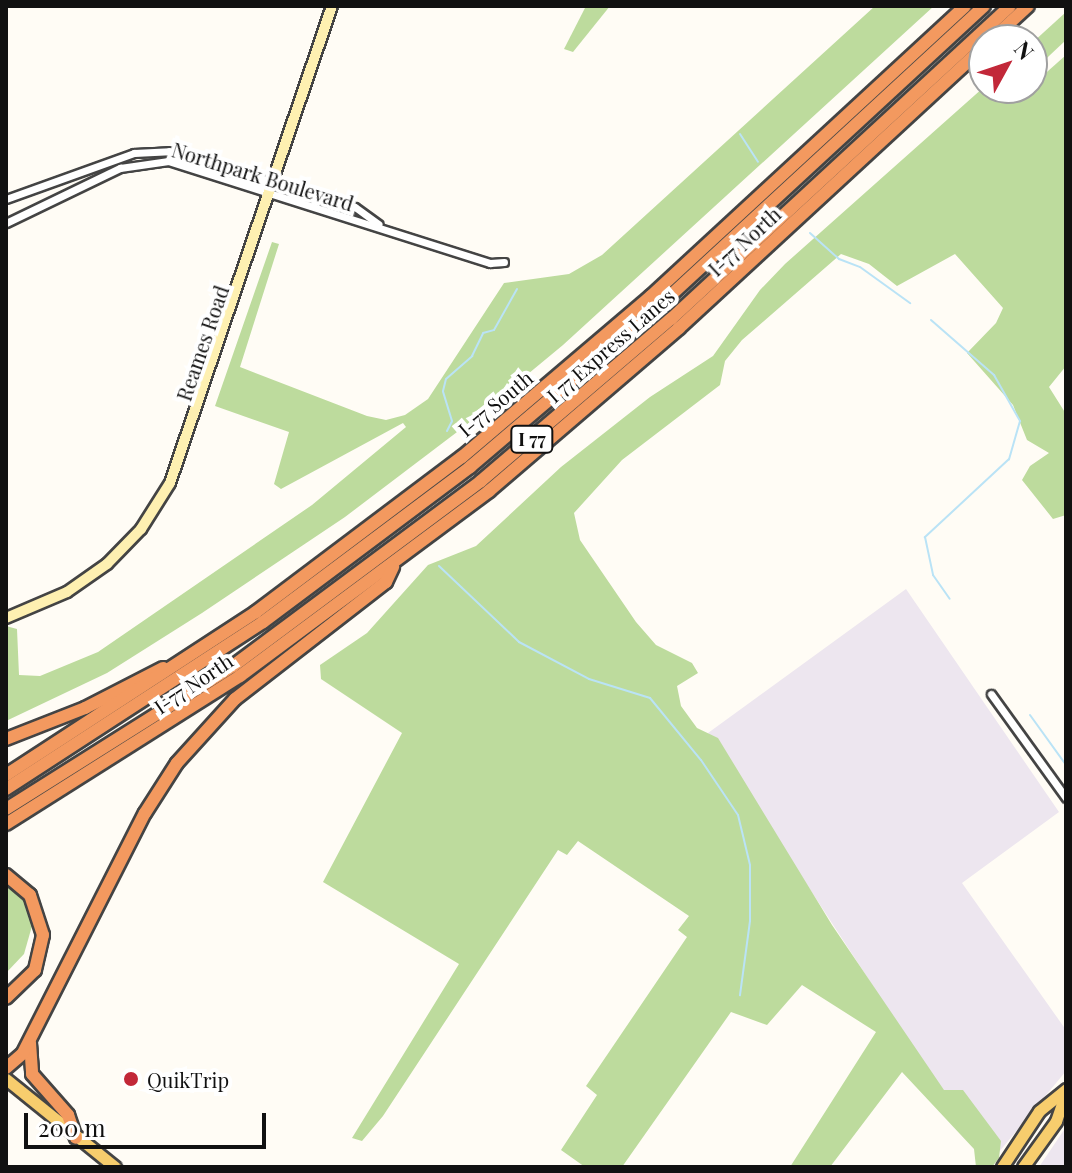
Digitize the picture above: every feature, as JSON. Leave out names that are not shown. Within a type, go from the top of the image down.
[{"type":"highway","name":"I-77 South","points":[[6,775],[215,640],[377,523],[536,396],[965,6]]},
{"type":"highway","name":"I 77 Express Lanes","points":[[6,789],[223,651],[470,467],[659,306],[984,6]]},
{"type":"highway","name":"I 77 Express Lanes","points":[[6,809],[233,666],[481,481],[661,328],[1010,6]]},
{"type":"highway","points":[[1008,24],[1028,6]]},
{"type":"highway","name":"I-77 North","points":[[6,824],[204,700],[394,564],[527,460],[689,319],[968,62]]},
{"type":"highway","points":[[6,1068],[30,1040],[145,813],[177,763],[235,699],[386,582],[394,564]]},
{"type":"highway","points":[[6,739],[85,708],[215,640]]},
{"type":"highway","points":[[6,875],[30,895],[43,935],[35,970],[6,998]]},
{"type":"highway","points":[[30,1040],[32,1074],[68,1115],[76,1138]]},
{"type":"main road","name":"Reames Road","points":[[6,618],[86,580],[125,547],[158,505],[189,437],[332,6]]},
{"type":"main road","points":[[6,1079],[76,1138],[100,1163],[115,1167]]},
{"type":"main road","points":[[1002,1167],[1039,1111],[1066,1091]]},
{"type":"main road","points":[[1023,1167],[1056,1121],[1066,1091]]},
{"type":"street","name":"Northpark Boulevard","points":[[6,199],[148,151],[180,152],[355,207],[380,225]]},
{"type":"street","name":"Northpark Boulevard","points":[[6,223],[120,168],[147,162],[186,165],[380,225],[490,263],[504,262]]},
{"type":"street","points":[[991,694],[1066,798]]},
{"type":"shaded area","points":[[906,589],[1059,812],[962,883],[1066,1030],[1066,1071],[989,1164],[708,733]]},
{"type":"shaded area","points":[[1066,1127],[1066,1167],[1039,1167]]},
{"type":"green space","points":[[586,6],[610,6],[573,52],[564,49]]},
{"type":"green space","points":[[875,6],[934,6],[563,345],[465,426],[345,517],[202,613],[107,673],[6,721],[6,626],[17,629],[19,675],[40,676],[98,652],[312,505],[406,427],[403,423],[281,489],[274,484],[289,432],[215,406],[272,242],[279,244],[240,367],[367,416],[386,420],[405,415],[428,399],[504,283],[569,274],[602,255]]},
{"type":"green space","points":[[1066,12],[1066,40],[1048,57],[1048,28]]},
{"type":"green space","points":[[1066,55],[1066,366],[1049,387],[1066,414],[1066,515],[1053,519],[1022,480],[1030,466],[1049,453],[1027,440],[1013,405],[967,353],[996,323],[1003,308],[955,254],[897,286],[869,264],[841,254],[742,340],[725,361],[720,385],[622,460],[574,513],[580,540],[636,622],[656,645],[692,663],[698,673],[677,686],[681,706],[697,728],[718,738],[832,925],[944,1090],[963,1090],[1001,1141],[999,1158],[992,1167],[976,1167],[974,1149],[902,1072],[830,1167],[790,1167],[876,1032],[802,985],[767,1025],[731,1012],[622,1167],[585,1167],[561,1150],[597,1095],[586,1086],[687,937],[678,930],[689,916],[578,841],[567,855],[558,850],[383,1116],[362,1141],[352,1138],[459,964],[323,882],[402,733],[321,679],[320,665],[367,633],[428,565],[476,546],[561,467],[650,397],[713,356],[760,290],[785,264],[968,101],[968,104],[1048,104],[1048,71]]},
{"type":"green space","points":[[6,885],[27,904],[32,926],[24,954],[6,973]]},
{"type":"waterway","points":[[740,134],[758,162]]},
{"type":"waterway","points":[[810,233],[839,259],[860,267],[910,303]]},
{"type":"waterway","points":[[447,431],[452,421],[443,391],[446,379],[472,356],[483,333],[494,330],[517,289]]},
{"type":"waterway","points":[[931,320],[994,375],[1020,421],[1009,459],[925,537],[933,575],[950,599]]},
{"type":"waterway","points":[[439,566],[519,642],[589,679],[650,698],[701,760],[738,815],[750,865],[750,921],[740,995]]},
{"type":"waterway","points":[[1030,715],[1066,765]]},
{"type":"place","name":"QuikTrip","points":[[131,1079]]}]
